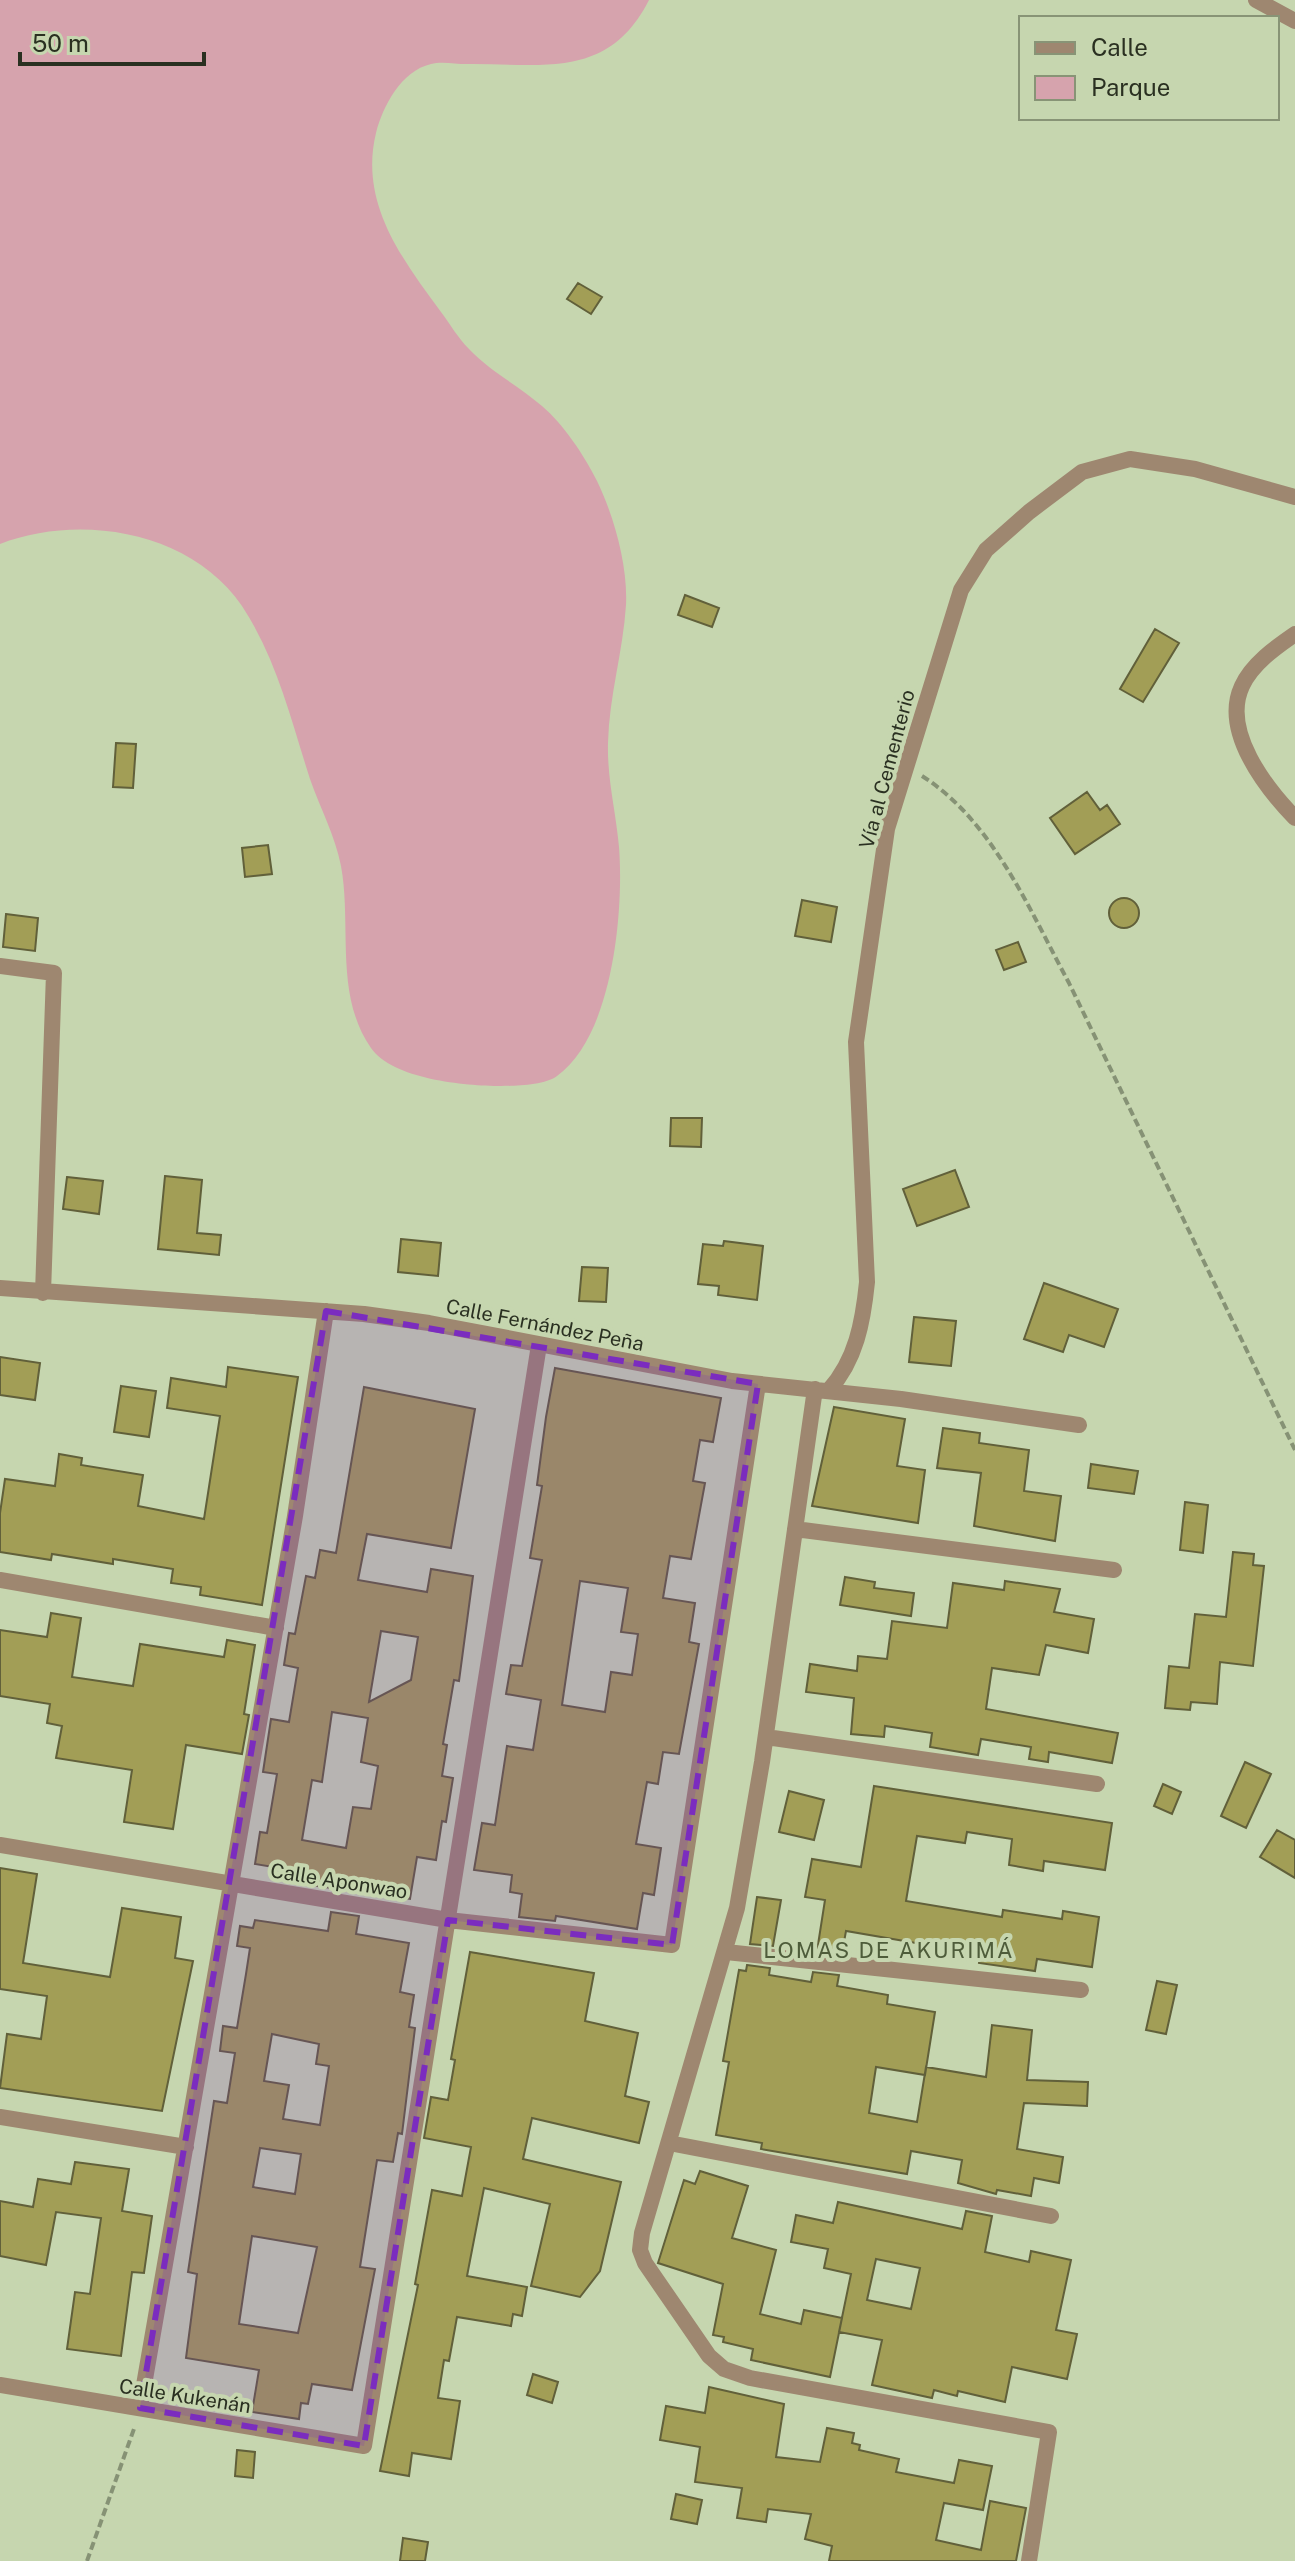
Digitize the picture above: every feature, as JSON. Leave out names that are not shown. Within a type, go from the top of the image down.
[{"type":"street","points":[[1256,0],[1295,21]]},
{"type":"street","name":"Vía al Cementerio","points":[[822,1389],[842,1375],[863,1317],[867,1235],[857,1117],[856,1042],[887,829],[943,644],[971,569],[1001,535],[1082,472],[1130,459],[1158,461],[1295,497]]},
{"type":"street","points":[[1295,634],[1256,667],[1242,686],[1238,704],[1248,753],[1295,818]]},
{"type":"street","points":[[0,966],[54,973],[43,1293]]},
{"type":"street","name":"Calle Fernández Peña","points":[[0,1288],[326,1311],[429,1323],[758,1384],[822,1389],[1079,1425]]},
{"type":"street","points":[[140,2408],[276,1628],[326,1311]]},
{"type":"street","points":[[448,1920],[539,1345]]},
{"type":"street","name":"Calle Aponwao","points":[[0,1845],[448,1920],[672,1945],[758,1384]]},
{"type":"street","points":[[822,1389],[795,1529],[766,1737],[737,1908],[642,2233],[640,2250],[645,2263],[709,2356],[724,2369],[750,2378],[1049,2432],[1029,2561]]},
{"type":"street","points":[[795,1529],[1114,1570]]},
{"type":"street","points":[[0,1580],[276,1628]]},
{"type":"street","points":[[766,1737],[1097,1784]]},
{"type":"street","name":"Calle Kukenán","points":[[0,2385],[364,2446],[448,1920]]},
{"type":"street","points":[[726,1952],[1081,1990]]},
{"type":"street","points":[[0,2117],[186,2147]]},
{"type":"street","points":[[669,2143],[1051,2216]]},
{"type":"path","points":[[906,766],[940,788],[980,830],[1031,912],[1069,983],[1295,1450]]},
{"type":"path","points":[[87,2561],[140,2408]]},
{"type":"highlighted area","points":[[326,1311],[758,1384],[672,1945],[448,1920],[364,2446],[140,2408]]},
{"type":"green space","points":[[0,0],[649,0],[632,26],[614,44],[593,56],[546,65],[439,63],[420,68],[402,82],[383,112],[372,159],[379,206],[412,272],[465,345],[486,365],[542,406],[573,441],[603,495],[622,558],[626,605],[608,743],[619,847],[616,937],[603,1003],[591,1032],[576,1057],[552,1079],[530,1084],[486,1086],[430,1079],[395,1067],[381,1059],[371,1048],[352,1006],[346,959],[344,889],[335,843],[265,647],[242,606],[220,581],[194,560],[164,545],[132,535],[98,530],[64,530],[0,544]]},
{"type":"building","points":[[578,283],[602,297],[591,314],[567,299]]},
{"type":"building","points":[[685,595],[719,608],[712,627],[678,615]]},
{"type":"building","points":[[1155,629],[1179,643],[1143,702],[1120,689]]},
{"type":"building","points":[[116,743],[136,744],[133,788],[113,787]]},
{"type":"building","points":[[1087,792],[1100,810],[1107,805],[1120,824],[1075,854],[1050,818]]},
{"type":"building","points":[[268,845],[272,874],[245,877],[242,848]]},
{"type":"building","points":[[1124,898],[1130,899],[1138,907],[1138,919],[1130,927],[1124,928],[1118,927],[1110,919],[1109,913],[1110,907],[1118,899]]},
{"type":"building","points":[[802,900],[837,907],[831,942],[795,936]]},
{"type":"building","points":[[6,914],[38,918],[35,951],[3,947]]},
{"type":"building","points":[[1018,942],[1026,962],[1004,970],[996,950]]},
{"type":"building","points":[[671,1118],[702,1118],[701,1147],[670,1146]]},
{"type":"building","points":[[955,1170],[969,1207],[917,1226],[903,1189]]},
{"type":"building","points":[[165,1176],[202,1180],[197,1233],[221,1235],[219,1255],[158,1249]]},
{"type":"building","points":[[67,1177],[103,1181],[99,1214],[63,1209]]},
{"type":"building","points":[[401,1239],[441,1243],[438,1276],[398,1272]]},
{"type":"building","points":[[724,1241],[763,1246],[757,1300],[718,1295],[719,1286],[698,1284],[703,1244],[723,1246]]},
{"type":"building","points":[[582,1267],[608,1268],[606,1302],[579,1301]]},
{"type":"building","points":[[1044,1283],[1118,1309],[1104,1347],[1069,1335],[1063,1352],[1024,1339]]},
{"type":"building","points":[[914,1317],[956,1321],[951,1366],[909,1362]]},
{"type":"building","points":[[0,1357],[40,1363],[35,1400],[0,1395]]},
{"type":"building","points":[[228,1367],[298,1377],[262,1605],[200,1595],[201,1587],[171,1583],[173,1569],[113,1559],[113,1564],[52,1554],[51,1560],[0,1552],[0,1513],[5,1479],[55,1486],[59,1454],[82,1458],[81,1465],[143,1475],[138,1506],[204,1519],[220,1416],[167,1408],[171,1378],[226,1387]]},
{"type":"building","points":[[555,1368],[721,1398],[713,1442],[700,1440],[693,1481],[705,1483],[691,1559],[670,1556],[663,1598],[695,1603],[689,1642],[699,1644],[679,1754],[663,1752],[658,1784],[647,1782],[636,1844],[661,1848],[654,1895],[643,1893],[637,1929],[556,1916],[555,1921],[519,1917],[522,1894],[510,1892],[512,1875],[474,1870],[482,1823],[495,1825],[507,1746],[533,1750],[541,1700],[506,1694],[511,1665],[522,1666],[542,1560],[530,1558],[542,1486],[537,1485]],"holes":[[[580,1581],[628,1588],[621,1632],[638,1634],[632,1675],[611,1672],[605,1712],[562,1705]]]},
{"type":"building","points":[[121,1386],[156,1391],[149,1437],[114,1432]]},
{"type":"building","points":[[364,1387],[475,1409],[451,1548],[367,1534],[358,1580],[427,1592],[431,1569],[473,1576],[459,1681],[454,1680],[443,1744],[447,1745],[442,1776],[453,1778],[446,1822],[442,1821],[436,1860],[417,1857],[410,1899],[295,1883],[297,1871],[255,1864],[260,1832],[267,1833],[277,1774],[263,1772],[271,1719],[289,1722],[298,1668],[284,1665],[289,1633],[295,1634],[306,1576],[315,1578],[320,1550],[336,1553]],"holes":[[[381,1631],[418,1637],[411,1680],[369,1702]],[[332,1712],[368,1718],[361,1762],[378,1766],[371,1809],[353,1807],[346,1848],[302,1840],[312,1780],[322,1782]]]},
{"type":"building","points":[[834,1407],[905,1419],[897,1466],[925,1470],[918,1523],[812,1506]]},
{"type":"building","points":[[943,1428],[980,1433],[979,1443],[1029,1450],[1024,1491],[1061,1496],[1055,1541],[974,1526],[981,1473],[937,1468]]},
{"type":"building","points":[[1091,1464],[1138,1471],[1134,1494],[1088,1488]]},
{"type":"building","points":[[1185,1502],[1208,1505],[1203,1553],[1180,1550]]},
{"type":"building","points":[[1233,1552],[1254,1554],[1253,1565],[1264,1566],[1253,1666],[1220,1662],[1217,1704],[1191,1702],[1190,1710],[1165,1708],[1169,1666],[1189,1668],[1195,1614],[1226,1617]]},
{"type":"building","points":[[845,1577],[875,1582],[874,1588],[914,1593],[911,1616],[840,1605]]},
{"type":"building","points":[[1005,1581],[1060,1589],[1054,1612],[1094,1619],[1088,1653],[1046,1645],[1039,1675],[992,1668],[986,1709],[1118,1733],[1112,1763],[1049,1752],[1048,1762],[1029,1759],[1031,1747],[981,1739],[978,1755],[930,1747],[932,1733],[885,1726],[884,1737],[851,1734],[854,1698],[806,1692],[810,1664],[857,1671],[858,1656],[887,1659],[892,1621],[947,1628],[953,1583],[1004,1590]]},
{"type":"building","points":[[51,1613],[81,1618],[72,1677],[133,1686],[140,1644],[224,1657],[227,1640],[255,1645],[244,1714],[249,1715],[242,1754],[186,1745],[173,1829],[124,1822],[132,1770],[56,1758],[62,1726],[47,1723],[50,1704],[0,1696],[0,1630],[47,1637]]},
{"type":"building","points":[[1245,1762],[1271,1774],[1246,1828],[1221,1816]]},
{"type":"building","points":[[1163,1784],[1181,1792],[1172,1814],[1154,1806]]},
{"type":"building","points":[[874,1786],[1112,1823],[1105,1870],[1044,1861],[1043,1871],[1009,1865],[1012,1839],[967,1832],[965,1843],[917,1836],[906,1901],[1002,1917],[1003,1910],[1062,1919],[1063,1911],[1099,1917],[1092,1967],[1037,1959],[1035,1971],[979,1963],[980,1954],[846,1931],[842,1953],[817,1951],[825,1900],[805,1897],[812,1859],[861,1867]]},
{"type":"building","points":[[789,1791],[824,1800],[814,1840],[779,1832]]},
{"type":"building","points":[[1277,1830],[1295,1840],[1295,1878],[1260,1857]]},
{"type":"building","points":[[0,1868],[37,1874],[23,1963],[110,1977],[122,1908],[181,1917],[175,1958],[193,1961],[162,2111],[0,2088],[7,2034],[41,2039],[47,1996],[0,1989]]},
{"type":"building","points":[[757,1897],[781,1900],[773,1946],[750,1944]]},
{"type":"building","points":[[331,1912],[359,1916],[356,1934],[409,1943],[400,1992],[414,1995],[409,2027],[415,2028],[402,2134],[398,2133],[393,2162],[377,2160],[360,2267],[375,2269],[352,2390],[312,2384],[308,2404],[301,2403],[299,2419],[252,2412],[259,2370],[186,2358],[197,2274],[188,2272],[214,2101],[227,2103],[235,2053],[220,2051],[223,2026],[237,2028],[246,1974],[250,1948],[237,1946],[240,1926],[253,1928],[255,1920],[328,1931]],"holes":[[[272,2034],[319,2044],[316,2064],[329,2066],[320,2125],[283,2119],[289,2085],[264,2081]],[[260,2148],[301,2154],[295,2194],[253,2187]],[[252,2236],[317,2247],[298,2333],[239,2324]]]},
{"type":"building","points":[[470,1952],[594,1973],[585,2021],[638,2033],[625,2096],[649,2102],[639,2143],[532,2118],[523,2159],[621,2182],[600,2271],[580,2297],[531,2286],[550,2204],[484,2188],[467,2276],[527,2287],[522,2316],[513,2314],[511,2326],[457,2317],[449,2361],[444,2360],[438,2398],[460,2401],[451,2459],[412,2453],[409,2476],[380,2471],[418,2285],[415,2284],[432,2190],[462,2196],[471,2147],[424,2138],[431,2097],[448,2100],[455,2060],[451,2059]]},
{"type":"building","points":[[747,1965],[770,1968],[769,1975],[811,1982],[813,1972],[839,1975],[837,1986],[888,1995],[887,2004],[935,2012],[926,2067],[986,2077],[992,2025],[1032,2030],[1027,2080],[1088,2082],[1087,2106],[1024,2103],[1017,2149],[1063,2157],[1059,2183],[1034,2178],[1031,2196],[997,2190],[996,2194],[958,2183],[962,2160],[911,2151],[907,2174],[761,2149],[762,2143],[716,2135],[729,2062],[723,2061],[739,1970],[746,1971]],"holes":[[[876,2067],[925,2075],[917,2122],[869,2113]]]},
{"type":"building","points":[[1157,1981],[1177,1985],[1166,2034],[1146,2030]]},
{"type":"building","points":[[75,2162],[129,2169],[122,2211],[152,2216],[144,2273],[132,2272],[121,2356],[67,2349],[75,2292],[90,2294],[101,2218],[56,2212],[46,2265],[0,2256],[0,2201],[33,2207],[38,2179],[71,2184]]},
{"type":"building","points":[[700,2171],[748,2186],[732,2238],[776,2250],[760,2314],[801,2324],[804,2310],[842,2318],[830,2377],[751,2360],[753,2349],[723,2342],[724,2337],[713,2335],[723,2284],[658,2263],[684,2180],[695,2184]]},
{"type":"building","points":[[838,2202],[962,2229],[966,2211],[992,2216],[985,2252],[1029,2262],[1031,2251],[1071,2260],[1056,2330],[1077,2334],[1067,2379],[1012,2367],[1005,2402],[958,2391],[957,2396],[934,2390],[932,2398],[872,2385],[882,2340],[839,2332],[851,2274],[824,2268],[828,2249],[791,2242],[796,2215],[833,2223]],"holes":[[[876,2259],[920,2268],[911,2309],[867,2300]]]},
{"type":"building","points":[[533,2374],[558,2382],[552,2403],[527,2395]]},
{"type":"building","points":[[709,2387],[784,2404],[776,2457],[820,2462],[827,2428],[854,2433],[852,2443],[860,2445],[859,2450],[899,2459],[896,2472],[954,2483],[959,2460],[992,2466],[983,2510],[944,2503],[936,2540],[981,2550],[990,2501],[1026,2508],[1016,2561],[829,2561],[832,2546],[805,2539],[811,2514],[768,2509],[766,2522],[737,2518],[742,2488],[695,2482],[700,2447],[660,2440],[666,2406],[705,2413]]},
{"type":"building","points":[[237,2450],[255,2452],[253,2478],[235,2476]]},
{"type":"building","points":[[676,2494],[702,2500],[697,2524],[671,2519]]},
{"type":"building","points":[[403,2538],[428,2542],[425,2561],[400,2561]]},
{"type":"district","name":"LOMAS DE AKURIMÁ","points":[[889,1950]]}]
